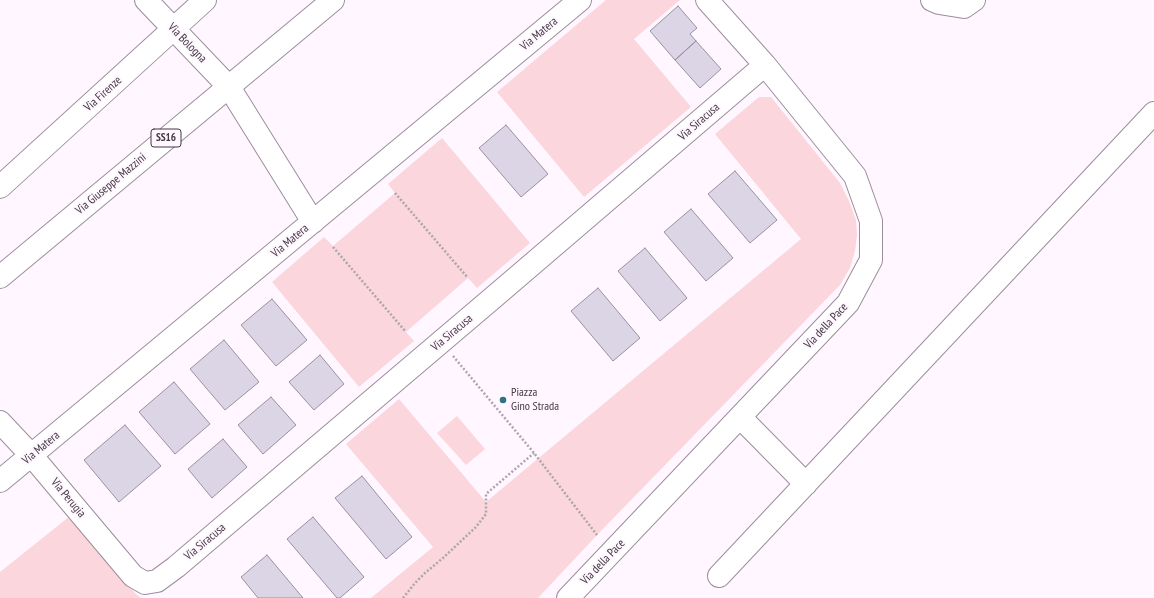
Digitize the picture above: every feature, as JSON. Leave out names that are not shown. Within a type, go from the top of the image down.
[{"type":"street","name":"Via Bologna","points":[[146,0],[229,87],[313,222]]},
{"type":"street","name":"Via Firenze","points":[[0,187],[205,0]]},
{"type":"street","name":"Via Giuseppe Mazzini","points":[[0,276],[333,0]]},
{"type":"street","name":"Via Matera","points":[[0,481],[580,0]]},
{"type":"street","name":"Via della Pace","points":[[568,598],[848,303],[871,260],[871,221],[855,176],[765,65],[707,0]]},
{"type":"street","points":[[932,0],[938,3],[964,7],[974,0]]},
{"type":"street","name":"Via Siracusa","points":[[133,576],[145,583],[157,581],[176,567],[765,65]]},
{"type":"street","points":[[719,576],[1154,114]]},
{"type":"street","points":[[740,417],[806,484]]},
{"type":"street","name":"Via Perugia","points":[[0,422],[32,456],[133,576]]},
{"type":"path","points":[[395,193],[468,278]]},
{"type":"path","points":[[333,247],[406,332]]},
{"type":"path","points":[[452,355],[534,452],[597,535]]},
{"type":"path","points":[[403,598],[425,573],[444,558],[476,527],[486,514],[486,494],[534,452]]},
{"type":"shaded area","points":[[606,0],[680,0],[634,39],[691,107],[584,197],[497,92]]},
{"type":"shaded area","points":[[759,97],[771,97],[840,183],[849,201],[856,220],[857,235],[855,251],[850,268],[840,285],[597,535],[538,598],[371,598],[433,547],[346,444],[399,399],[486,502],[801,239],[715,134]]},
{"type":"shaded area","points":[[442,138],[530,243],[477,288],[468,278],[406,332],[414,341],[359,387],[272,282],[324,237],[333,246],[395,193],[388,184]]},
{"type":"shaded area","points":[[457,416],[485,449],[466,465],[437,433]]},
{"type":"shaded area","points":[[70,516],[141,598],[0,598],[0,572]]},
{"type":"building","points":[[678,6],[697,28],[690,34],[696,41],[675,60],[650,31]]},
{"type":"building","points":[[696,41],[721,69],[700,88],[675,60]]},
{"type":"building","points":[[506,125],[548,174],[521,197],[479,148]]},
{"type":"building","points":[[735,171],[777,220],[750,243],[708,194]]},
{"type":"building","points":[[691,209],[733,258],[706,281],[664,232]]},
{"type":"building","points":[[645,248],[687,298],[660,321],[618,271]]},
{"type":"building","points":[[598,288],[640,338],[613,361],[571,311]]},
{"type":"building","points":[[272,299],[307,340],[276,366],[241,325]]},
{"type":"building","points":[[224,340],[259,382],[225,410],[190,369]]},
{"type":"building","points":[[320,355],[344,384],[314,410],[289,382]]},
{"type":"building","points":[[174,382],[210,424],[175,454],[139,412]]},
{"type":"building","points":[[271,397],[296,425],[263,454],[238,425]]},
{"type":"building","points":[[125,425],[161,466],[119,502],[84,460]]},
{"type":"building","points":[[223,439],[247,467],[212,498],[188,469]]},
{"type":"building","points":[[362,476],[412,537],[386,559],[335,498]]},
{"type":"building","points":[[313,517],[364,577],[340,598],[337,598],[287,539]]},
{"type":"building","points":[[267,555],[303,598],[258,598],[241,577]]},
{"type":"place","name":"Piazza Gino Strada","points":[[503,400]]}]
